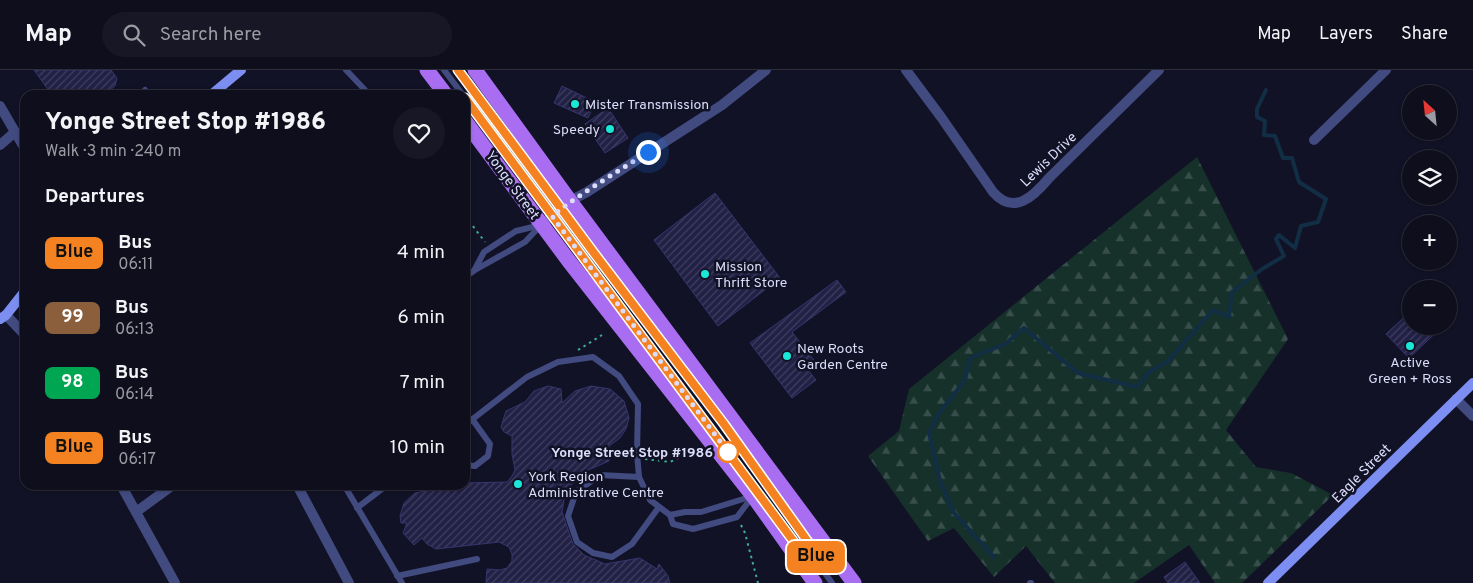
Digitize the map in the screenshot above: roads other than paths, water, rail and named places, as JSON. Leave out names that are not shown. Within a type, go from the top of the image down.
[{"type":"main road","points":[[217,90],[241,70]]},
{"type":"main road","points":[[427,70],[442,90]]},
{"type":"main road","points":[[475,70],[565,205],[854,583]]},
{"type":"main road","name":"Yonge Street","points":[[470,127],[547,220],[753,496],[819,576]]},
{"type":"main road","points":[[3,317],[20,297]]},
{"type":"main road","name":"Eagle Street","points":[[1268,583],[1473,382]]},
{"type":"street","points":[[547,220],[565,205],[722,105],[766,70]]},
{"type":"street","name":"Lewis Drive","points":[[906,70],[993,192],[1008,203],[1016,204],[1035,194],[1155,71]]},
{"type":"street","points":[[1314,140],[1386,70]]},
{"type":"street","points":[[0,106],[20,140]]},
{"type":"street","points":[[0,145],[15,132]]},
{"type":"street","points":[[3,317],[20,331]]},
{"type":"street","points":[[1456,399],[1473,416]]},
{"type":"street","points":[[124,490],[175,583]]},
{"type":"street","points":[[136,512],[166,490]]},
{"type":"street","points":[[300,490],[349,583]]},
{"type":"lane","points":[[346,70],[365,90]]},
{"type":"lane","points":[[444,70],[459,90]]},
{"type":"lane","points":[[458,70],[565,205],[724,424],[811,546],[819,576]]},
{"type":"lane","points":[[470,105],[547,220],[819,576],[832,583]]},
{"type":"lane","points":[[475,270],[484,252],[516,231],[547,220]]},
{"type":"lane","points":[[470,274],[524,242],[547,220]]},
{"type":"lane","points":[[470,466],[475,466],[488,456],[490,444],[472,419],[527,377],[558,362],[592,357],[619,376],[638,404],[639,477],[650,500],[670,515],[673,524],[694,528],[737,517],[753,496]]},
{"type":"lane","points":[[639,477],[600,475],[576,492],[568,516],[577,542],[594,553],[612,557],[632,544],[660,507]]},
{"type":"lane","points":[[347,490],[402,583]]},
{"type":"lane","points":[[357,508],[380,490]]},
{"type":"lane","points":[[670,515],[700,512],[753,496]]},
{"type":"lane","points":[[397,576],[478,559]]},
{"type":"waterway","points":[[994,557],[954,513],[940,481],[929,433],[937,416],[965,380],[970,358],[1005,344],[1024,328],[1078,373],[1137,387],[1149,372],[1168,361],[1213,310],[1229,317],[1232,292],[1262,269],[1284,256],[1276,239],[1279,235],[1295,248],[1301,226],[1318,222],[1326,199],[1299,182],[1292,158],[1283,158],[1275,136],[1264,135],[1265,121],[1257,117],[1257,109],[1266,90]]},
{"type":"place","name":"Mister Transmission","points":[[575,104]]},
{"type":"place","name":"Speedy","points":[[610,129]]},
{"type":"place","name":"Mission Thrift Store","points":[[705,274]]},
{"type":"place","name":"Active Green + Ross","points":[[1410,346]]},
{"type":"place","name":"New Roots Garden Centre","points":[[787,356]]},
{"type":"place","name":"Yonge Street Stop #1986","points":[[728,452]]},
{"type":"place","name":"York Region Administrative Centre","points":[[518,484]]}]
